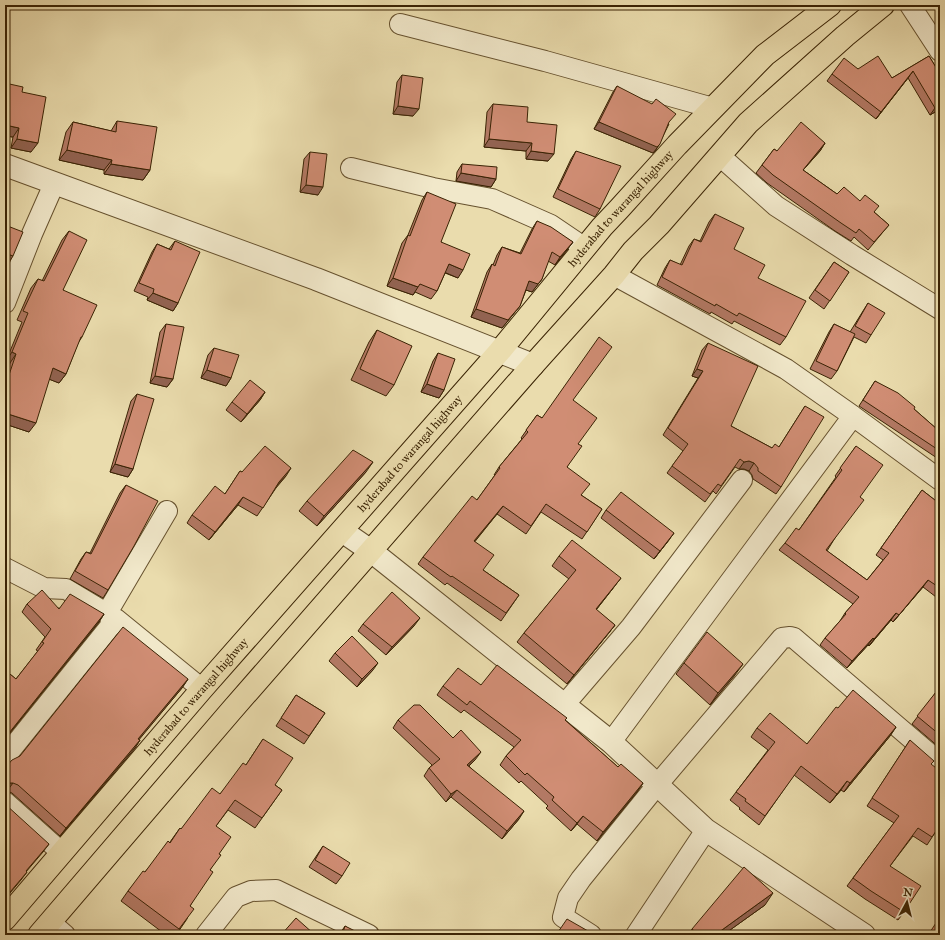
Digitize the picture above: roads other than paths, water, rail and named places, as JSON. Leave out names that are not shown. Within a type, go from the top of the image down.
[{"type":"main road","points":[[52,931],[215,728],[533,365],[614,275],[633,251],[659,225],[748,123],[845,36],[883,5]]},
{"type":"main road","name":"hyderabad to warangal highway","points":[[5,919],[202,689],[499,352],[602,227],[677,145],[765,55],[828,6]]},
{"type":"street","points":[[910,5],[940,51]]},
{"type":"street","points":[[400,24],[545,61],[713,108]]},
{"type":"street","points":[[720,156],[776,206],[852,256],[940,309]]},
{"type":"street","points":[[5,165],[309,276],[533,365]]},
{"type":"street","points":[[351,168],[433,188],[492,199],[551,225],[585,248]]},
{"type":"street","points":[[5,303],[32,234],[54,184]]},
{"type":"street","points":[[614,275],[786,369],[940,480]]},
{"type":"street","points":[[612,742],[853,416]]},
{"type":"street","points":[[564,705],[631,627],[742,480]]},
{"type":"street","points":[[5,757],[111,616],[167,511]]},
{"type":"street","points":[[342,531],[371,551],[612,742],[706,830],[864,935]]},
{"type":"street","points":[[5,568],[44,588],[66,589],[111,616],[202,689]]},
{"type":"street","points":[[591,935],[563,918],[568,898],[581,879],[657,785],[769,651],[782,638],[794,638],[940,763]]},
{"type":"street","points":[[5,802],[61,852]]},
{"type":"street","points":[[636,935],[706,830]]},
{"type":"street","points":[[206,935],[236,897],[251,892],[276,890],[369,935]]}]
